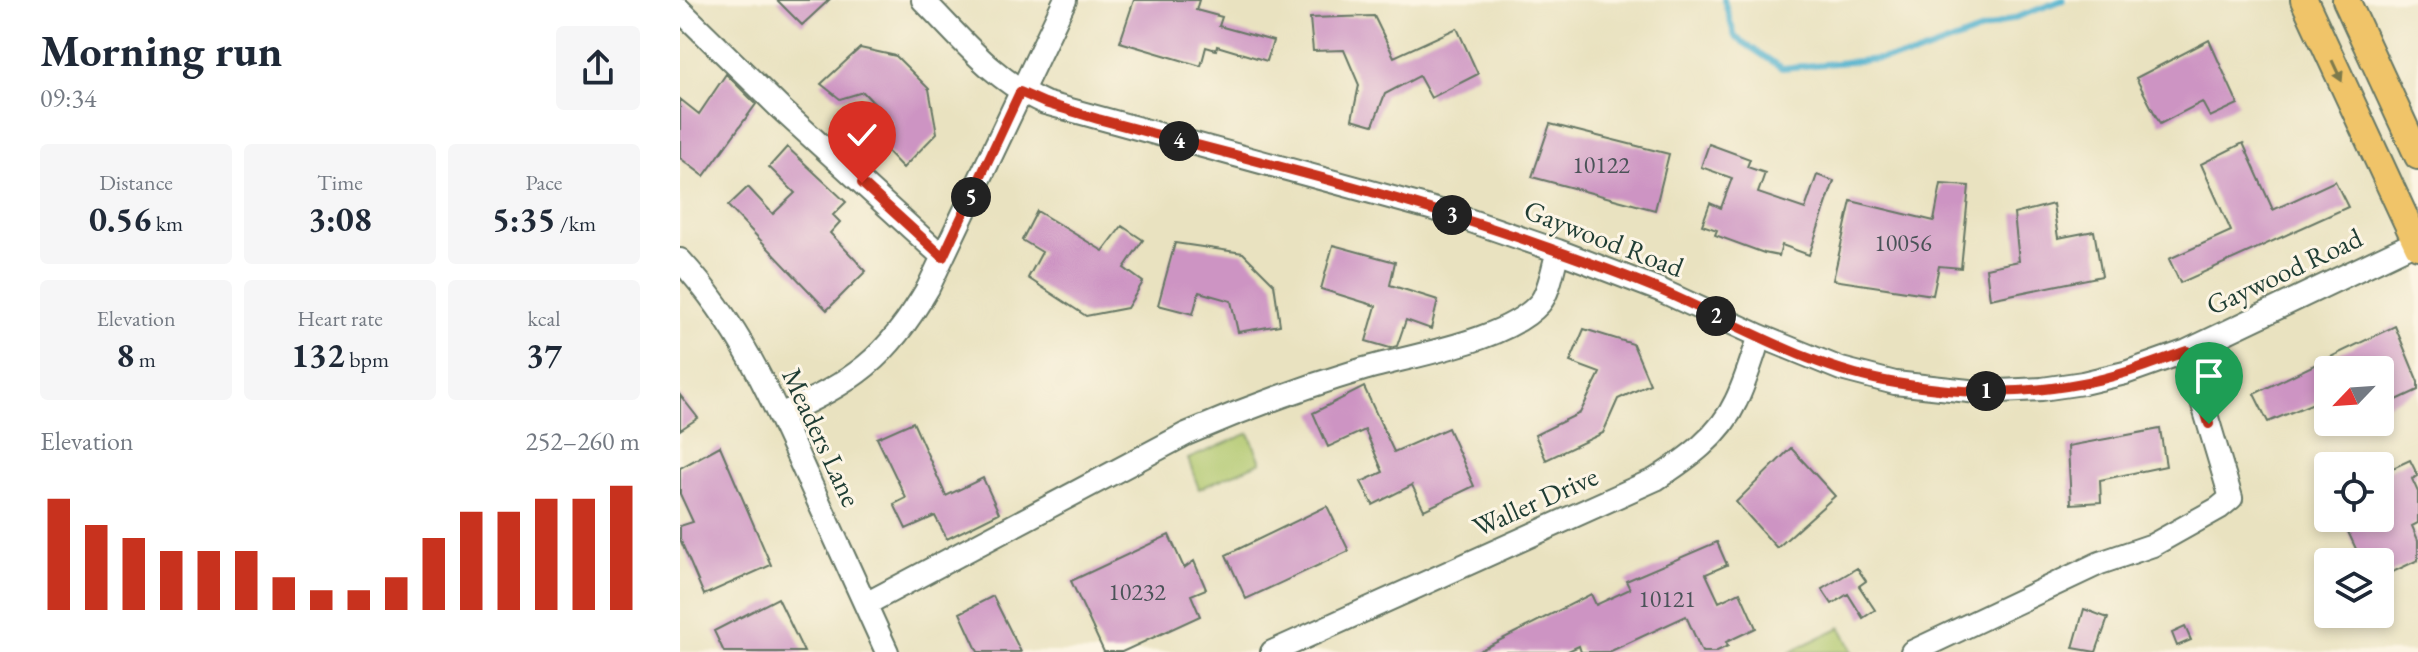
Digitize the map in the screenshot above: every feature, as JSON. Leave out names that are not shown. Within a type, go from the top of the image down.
[{"type":"main road","points":[[2304,0],[2417,243]]},
{"type":"main road","points":[[2346,0],[2418,156]]},
{"type":"street","name":"Gaywood Road","points":[[923,0],[996,75],[1020,92],[1045,103],[1448,213],[1660,290],[1841,369],[1895,383],[1978,392],[2042,389],[2125,373],[2187,351],[2417,243]]},
{"type":"street","points":[[780,415],[843,383],[871,363],[898,336],[943,257],[1065,0]]},
{"type":"street","points":[[680,10],[782,110],[943,257]]},
{"type":"street","points":[[866,604],[1186,434],[1236,412],[1349,374],[1471,341],[1522,319],[1542,301],[1558,251]]},
{"type":"street","name":"Meaders Lane","points":[[680,260],[705,287],[733,327],[780,415],[887,652]]},
{"type":"street","name":"Waller Drive","points":[[1272,652],[1656,479],[1687,459],[1714,435],[1736,403],[1760,336]]},
{"type":"street","points":[[1912,652],[2100,563],[2153,545],[2231,498],[2187,351]]},
{"type":"green space","points":[[1249,433],[1261,462],[1199,489],[1188,459]]},
{"type":"green space","points":[[1841,627],[1853,652],[1789,652]]},
{"type":"building","points":[[777,0],[829,0],[802,25]]},
{"type":"building","points":[[1134,0],[1199,0],[1196,10],[1222,17],[1219,26],[1273,41],[1267,61],[1217,46],[1216,50],[1206,47],[1201,66],[1120,42]]},
{"type":"building","points":[[1374,16],[1394,57],[1457,28],[1478,74],[1431,98],[1419,76],[1385,94],[1373,125],[1352,119],[1359,85],[1344,50],[1313,51],[1310,18]]},
{"type":"building","points":[[2209,40],[2238,104],[2210,117],[2202,102],[2160,124],[2136,78]]},
{"type":"building","points":[[860,48],[896,56],[929,89],[937,133],[903,168],[883,147],[892,122],[863,92],[840,99],[821,84]]},
{"type":"building","points":[[726,74],[756,104],[704,176],[680,158],[680,99],[699,114]]},
{"type":"building","points":[[1550,124],[1669,154],[1655,210],[1532,177]]},
{"type":"building","points":[[2243,143],[2273,210],[2335,181],[2348,207],[2180,283],[2169,259],[2231,231],[2201,164]]},
{"type":"building","points":[[1709,144],[1750,159],[1747,167],[1765,173],[1758,193],[1805,209],[1817,175],[1834,181],[1809,255],[1782,245],[1779,256],[1764,253],[1715,235],[1717,230],[1702,225],[1710,203],[1721,208],[1732,178],[1701,167]]},
{"type":"building","points":[[787,147],[846,202],[833,215],[840,222],[830,233],[866,271],[827,310],[728,206],[748,187],[773,214],[795,193],[769,167]]},
{"type":"building","points":[[1941,184],[1969,186],[1961,268],[1939,266],[1933,295],[1833,280],[1851,201],[1934,221]]},
{"type":"building","points":[[2053,204],[2058,238],[2094,231],[2102,276],[1990,299],[1986,268],[2019,261],[2014,214]]},
{"type":"building","points":[[1037,211],[1103,251],[1122,226],[1143,240],[1124,268],[1143,282],[1127,308],[1086,316],[1028,278],[1042,252],[1022,240]]},
{"type":"building","points":[[1175,243],[1243,253],[1274,284],[1280,325],[1238,332],[1231,301],[1199,292],[1193,314],[1158,305]]},
{"type":"building","points":[[1333,245],[1395,262],[1390,285],[1438,300],[1431,329],[1406,320],[1397,346],[1390,348],[1366,341],[1376,306],[1321,289]]},
{"type":"building","points":[[2395,326],[2418,382],[2418,390],[2394,401],[2394,356],[2333,356]]},
{"type":"building","points":[[1584,329],[1633,344],[1650,384],[1618,399],[1603,433],[1546,460],[1535,435],[1580,413],[1600,373],[1570,362]]},
{"type":"building","points":[[2314,365],[2314,403],[2268,422],[2254,394]]},
{"type":"building","points":[[1364,387],[1394,452],[1448,428],[1474,486],[1424,510],[1412,485],[1373,505],[1361,482],[1383,472],[1365,430],[1328,447],[1313,413]]},
{"type":"building","points":[[680,395],[698,418],[680,430]]},
{"type":"building","points":[[913,422],[946,496],[983,478],[999,513],[947,539],[935,516],[906,529],[894,504],[906,498],[877,438]]},
{"type":"building","points":[[2160,429],[2166,466],[2100,480],[2101,502],[2071,504],[2068,446]]},
{"type":"building","points":[[720,446],[771,565],[704,595],[680,539],[680,526],[693,522],[680,494],[680,468]]},
{"type":"building","points":[[1791,448],[1835,496],[1777,548],[1736,502]]},
{"type":"building","points":[[2410,460],[2418,476],[2412,479],[2418,492],[2418,523],[2412,526],[2418,540],[2418,560],[2394,571],[2394,548],[2356,548],[2348,532],[2394,532],[2394,467]]},
{"type":"building","points":[[1327,506],[1349,551],[1246,599],[1226,555]]},
{"type":"building","points":[[1169,535],[1184,568],[1194,561],[1206,589],[1191,595],[1200,616],[1122,652],[1104,652],[1071,581]]},
{"type":"building","points":[[1717,542],[1727,565],[1706,574],[1719,602],[1740,592],[1756,628],[1726,642],[1728,646],[1715,652],[1702,652],[1686,616],[1609,652],[1581,652],[1579,646],[1566,652],[1477,652],[1591,594],[1596,605],[1630,589],[1626,581]]},
{"type":"building","points":[[1857,568],[1866,581],[1859,586],[1875,610],[1863,618],[1848,594],[1832,604],[1822,589]]},
{"type":"building","points":[[993,596],[1021,652],[978,652],[960,613]]},
{"type":"building","points":[[778,598],[804,652],[724,652],[714,631]]},
{"type":"building","points":[[2084,609],[2108,618],[2096,652],[2073,648]]},
{"type":"building","points":[[2185,627],[2191,640],[2177,646],[2172,633]]},
{"type":"waterway","points":[[1724,0],[1735,37],[1782,68],[1912,56],[2063,0]]},
{"type":"route","points":[[862,183],[943,257],[1020,92],[1098,119],[1448,213],[1660,290],[1841,369],[1895,383],[1978,392],[2042,389],[2125,373],[2187,351],[2209,424]]}]
